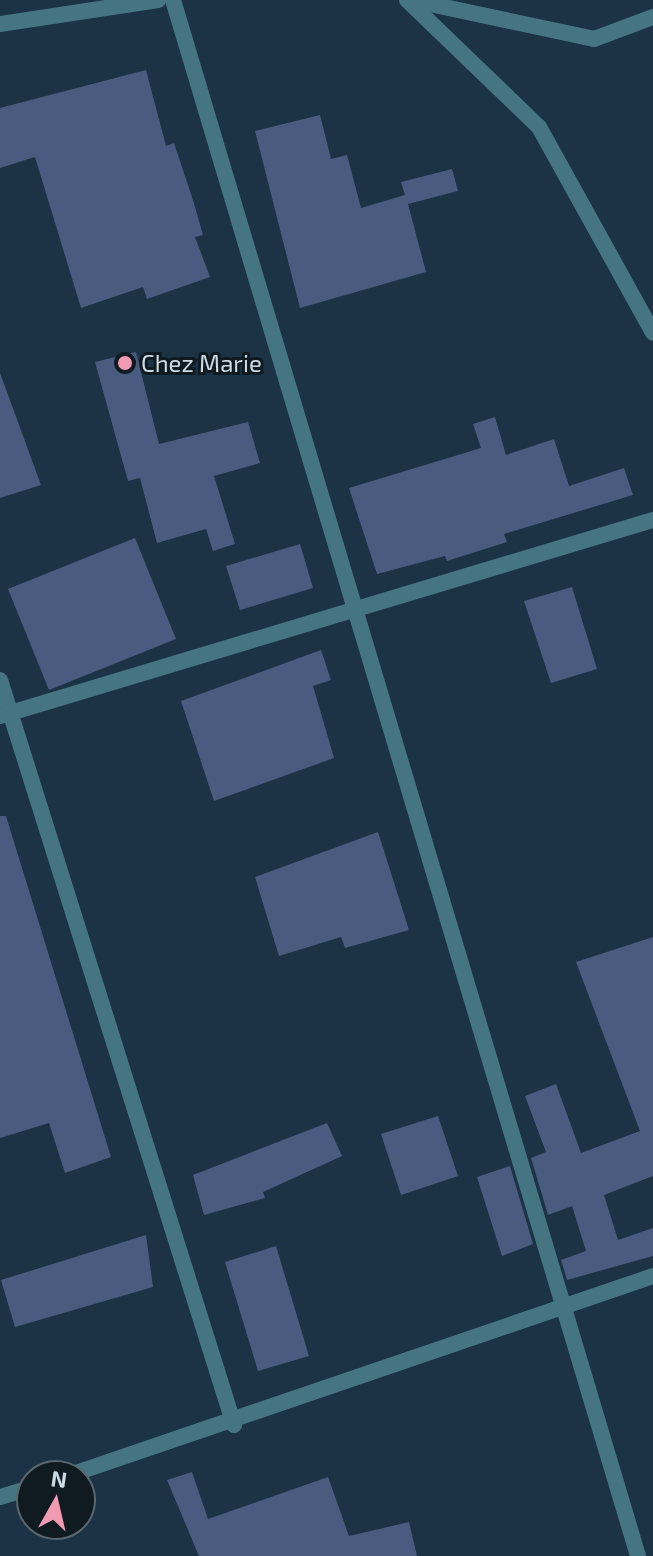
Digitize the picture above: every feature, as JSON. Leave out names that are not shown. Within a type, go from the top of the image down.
[{"type":"street","points":[[0,24],[158,0]]},
{"type":"street","points":[[173,0],[638,1556]]},
{"type":"street","points":[[409,0],[594,39],[653,17]]},
{"type":"street","points":[[409,0],[539,127],[653,333]]},
{"type":"street","points":[[4,714],[653,520]]},
{"type":"street","points":[[0,680],[4,714],[234,1425]]},
{"type":"street","points":[[96,1467],[234,1425],[653,1276]]},
{"type":"building","points":[[146,70],[166,146],[174,143],[193,200],[203,235],[195,237],[210,277],[147,299],[143,287],[81,308],[35,157],[0,168],[0,108]]},
{"type":"building","points":[[320,115],[331,159],[347,155],[361,208],[405,195],[401,182],[452,169],[458,191],[408,204],[426,272],[300,308],[255,131]]},
{"type":"building","points":[[136,352],[159,444],[248,422],[260,463],[214,476],[235,544],[213,551],[206,529],[157,543],[140,478],[128,481],[95,362]]},
{"type":"building","points":[[0,373],[41,485],[0,498]]},
{"type":"building","points":[[495,417],[506,455],[554,439],[569,486],[624,468],[633,495],[504,534],[507,542],[447,561],[445,556],[377,574],[349,488],[481,448],[473,424]]},
{"type":"building","points":[[135,538],[176,639],[49,690],[8,589]]},
{"type":"building","points":[[300,544],[313,588],[240,610],[226,566]]},
{"type":"building","points":[[572,587],[597,669],[551,683],[524,601]]},
{"type":"building","points":[[321,650],[331,680],[313,686],[334,758],[214,801],[181,701]]},
{"type":"building","points":[[0,816],[6,816],[111,1157],[65,1173],[49,1123],[0,1138]]},
{"type":"building","points":[[378,832],[409,930],[345,948],[341,937],[279,956],[255,877]]},
{"type":"building","points":[[653,937],[653,1176],[604,1195],[618,1240],[653,1228],[653,1256],[567,1280],[561,1260],[586,1251],[572,1206],[548,1215],[531,1158],[546,1152],[525,1096],[556,1084],[581,1153],[640,1131],[576,962]]},
{"type":"building","points":[[438,1116],[458,1176],[401,1195],[381,1134]]},
{"type":"building","points":[[327,1123],[342,1156],[263,1192],[265,1198],[204,1215],[193,1175]]},
{"type":"building","points":[[510,1166],[533,1244],[502,1256],[477,1177]]},
{"type":"building","points":[[146,1235],[153,1287],[15,1327],[1,1280]]},
{"type":"building","points":[[276,1246],[309,1356],[258,1371],[225,1262]]},
{"type":"building","points":[[192,1472],[208,1519],[328,1477],[349,1536],[409,1522],[417,1556],[199,1556],[167,1480]]},
{"type":"place","name":"Chez Marie","points":[[125,363]]}]
